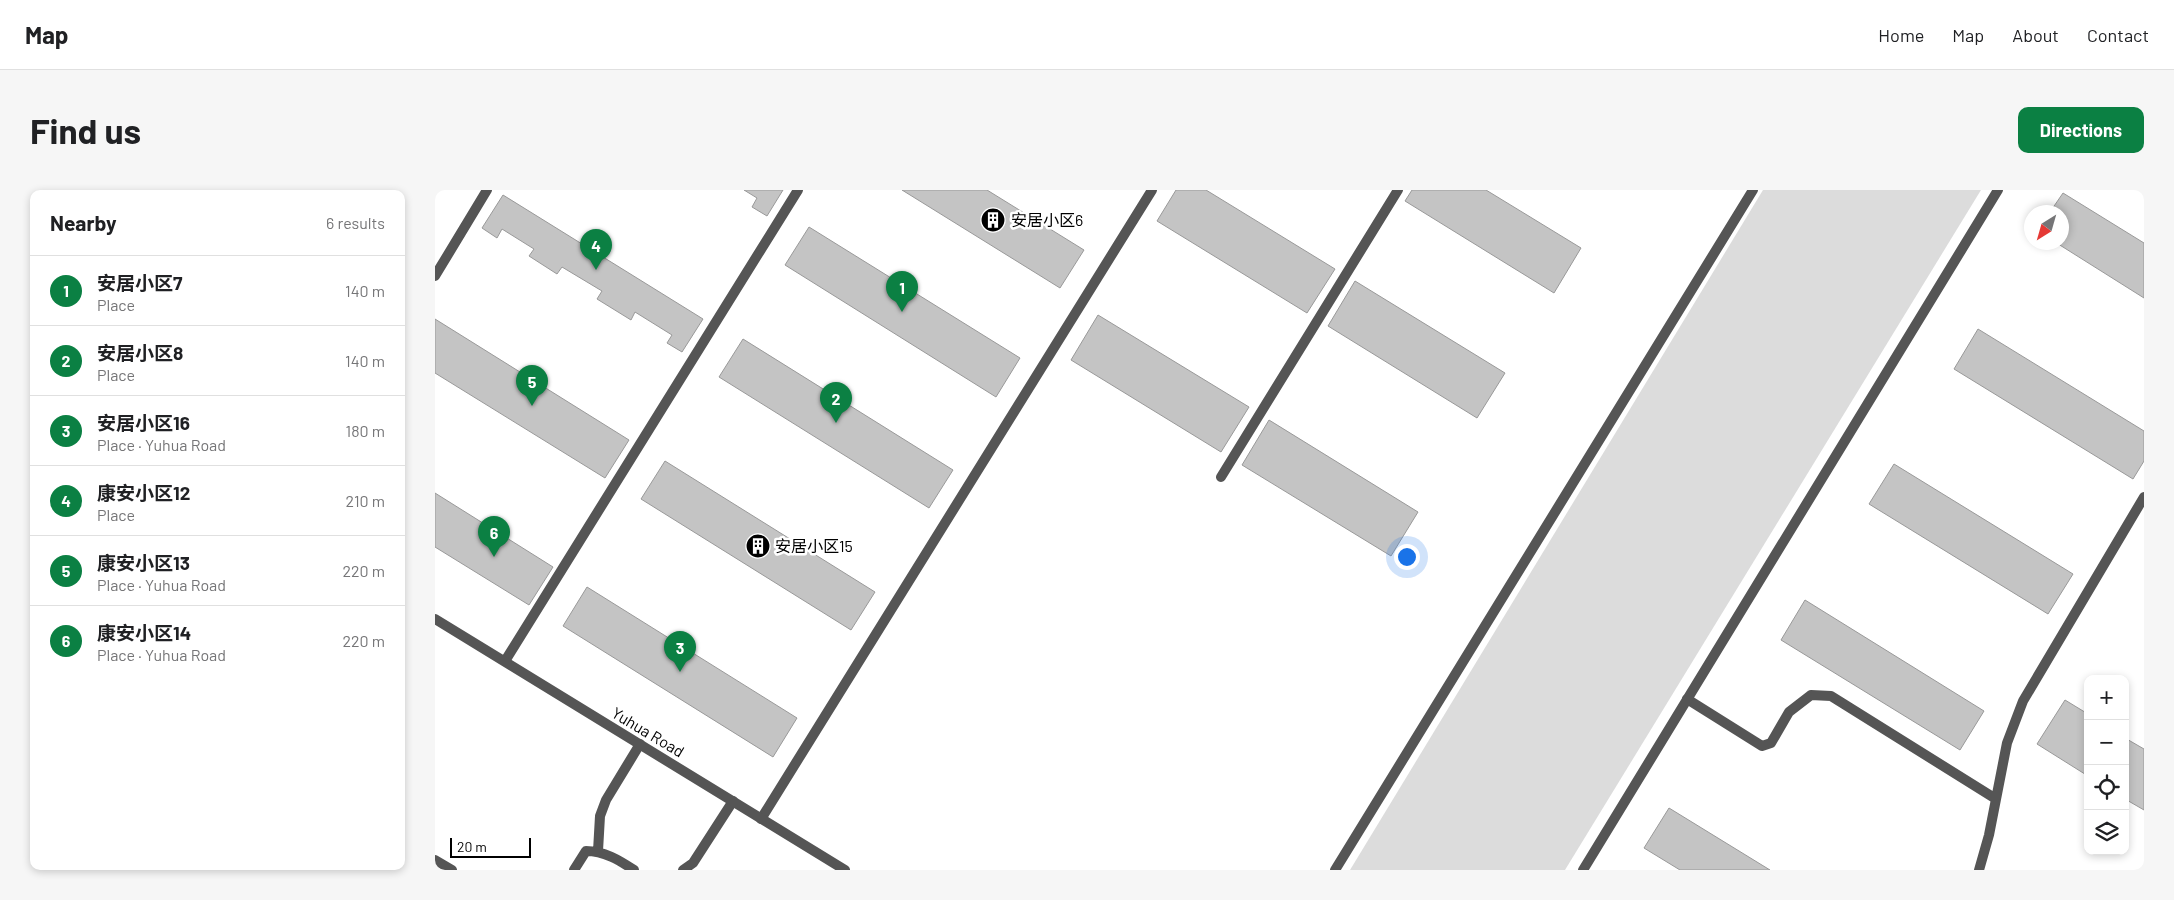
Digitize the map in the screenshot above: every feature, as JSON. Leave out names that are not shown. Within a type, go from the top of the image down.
[{"type":"street","points":[[435,276],[487,190]]},
{"type":"street","points":[[505,661],[798,190]]},
{"type":"street","points":[[761,818],[1152,190]]},
{"type":"street","points":[[1221,477],[1398,190]]},
{"type":"street","points":[[1335,870],[1753,190]]},
{"type":"street","points":[[1583,870],[1998,190]]},
{"type":"street","points":[[1979,870],[1996,800],[2007,743],[2023,701],[2144,497]]},
{"type":"street","name":"Yuhua Road","points":[[435,619],[845,870]]},
{"type":"street","points":[[1687,699],[1762,746],[1771,742],[1789,712],[1811,695],[1831,696],[1996,800]]},
{"type":"street","points":[[598,851],[600,816],[606,800],[640,744]]},
{"type":"street","points":[[683,870],[693,863],[733,801]]},
{"type":"street","points":[[574,870],[586,851],[598,851],[623,862],[634,870]]},
{"type":"street","points":[[436,861],[452,870]]},
{"type":"shaded area","points":[[1763,190],[1981,190],[1565,870],[1350,870]]},
{"type":"building","points":[[744,190],[783,190],[767,216],[752,207],[757,198]]},
{"type":"building","name":"安居小区6","points":[[902,190],[987,190],[1084,250],[1060,288]]},
{"type":"building","points":[[1176,190],[1206,190],[1335,269],[1307,313],[1157,221]]},
{"type":"building","points":[[1412,190],[1486,190],[1581,248],[1554,293],[1405,201]]},
{"type":"building","points":[[2063,193],[2144,243],[2144,298],[2068,250],[2069,205],[2055,205]]},
{"type":"building","points":[[503,195],[703,319],[682,352],[667,343],[672,335],[635,312],[631,320],[597,299],[602,291],[562,267],[557,274],[529,256],[534,249],[502,229],[497,238],[482,228]]},
{"type":"building","points":[[809,227],[1020,358],[996,397],[785,265]]},
{"type":"building","points":[[1355,281],[1505,373],[1477,418],[1328,326]]},
{"type":"building","points":[[1098,315],[1249,407],[1221,452],[1071,360]]},
{"type":"building","points":[[435,319],[629,440],[605,478],[435,373]]},
{"type":"building","points":[[1978,329],[2144,431],[2144,461],[2133,479],[1954,369]]},
{"type":"building","points":[[743,339],[953,470],[929,508],[719,377]]},
{"type":"building","points":[[1269,420],[1418,512],[1391,556],[1242,465]]},
{"type":"building","name":"安居小区15","points":[[665,461],[875,592],[851,630],[641,499]]},
{"type":"building","points":[[1894,464],[2073,574],[2048,614],[1869,504]]},
{"type":"building","points":[[435,493],[553,567],[529,605],[435,547]]},
{"type":"building","points":[[587,587],[797,718],[773,757],[563,626]]},
{"type":"building","points":[[1805,600],[1984,711],[1960,750],[1781,640]]},
{"type":"building","points":[[2065,700],[2084,712],[2084,773],[2037,744]]},
{"type":"building","points":[[2129,740],[2144,749],[2144,810],[2129,801]]},
{"type":"building","points":[[1669,808],[1770,870],[1680,870],[1644,848]]},
{"type":"place","name":"安居小区6","points":[[993,220]]},
{"type":"place","name":"康安小区12","points":[[596,270]]},
{"type":"place","name":"安居小区7","points":[[902,312]]},
{"type":"place","name":"康安小区13","points":[[532,406]]},
{"type":"place","name":"安居小区8","points":[[836,423]]},
{"type":"place","name":"安居小区15","points":[[758,546]]},
{"type":"place","name":"康安小区14","points":[[494,557]]},
{"type":"place","name":"安居小区16","points":[[680,672]]}]
